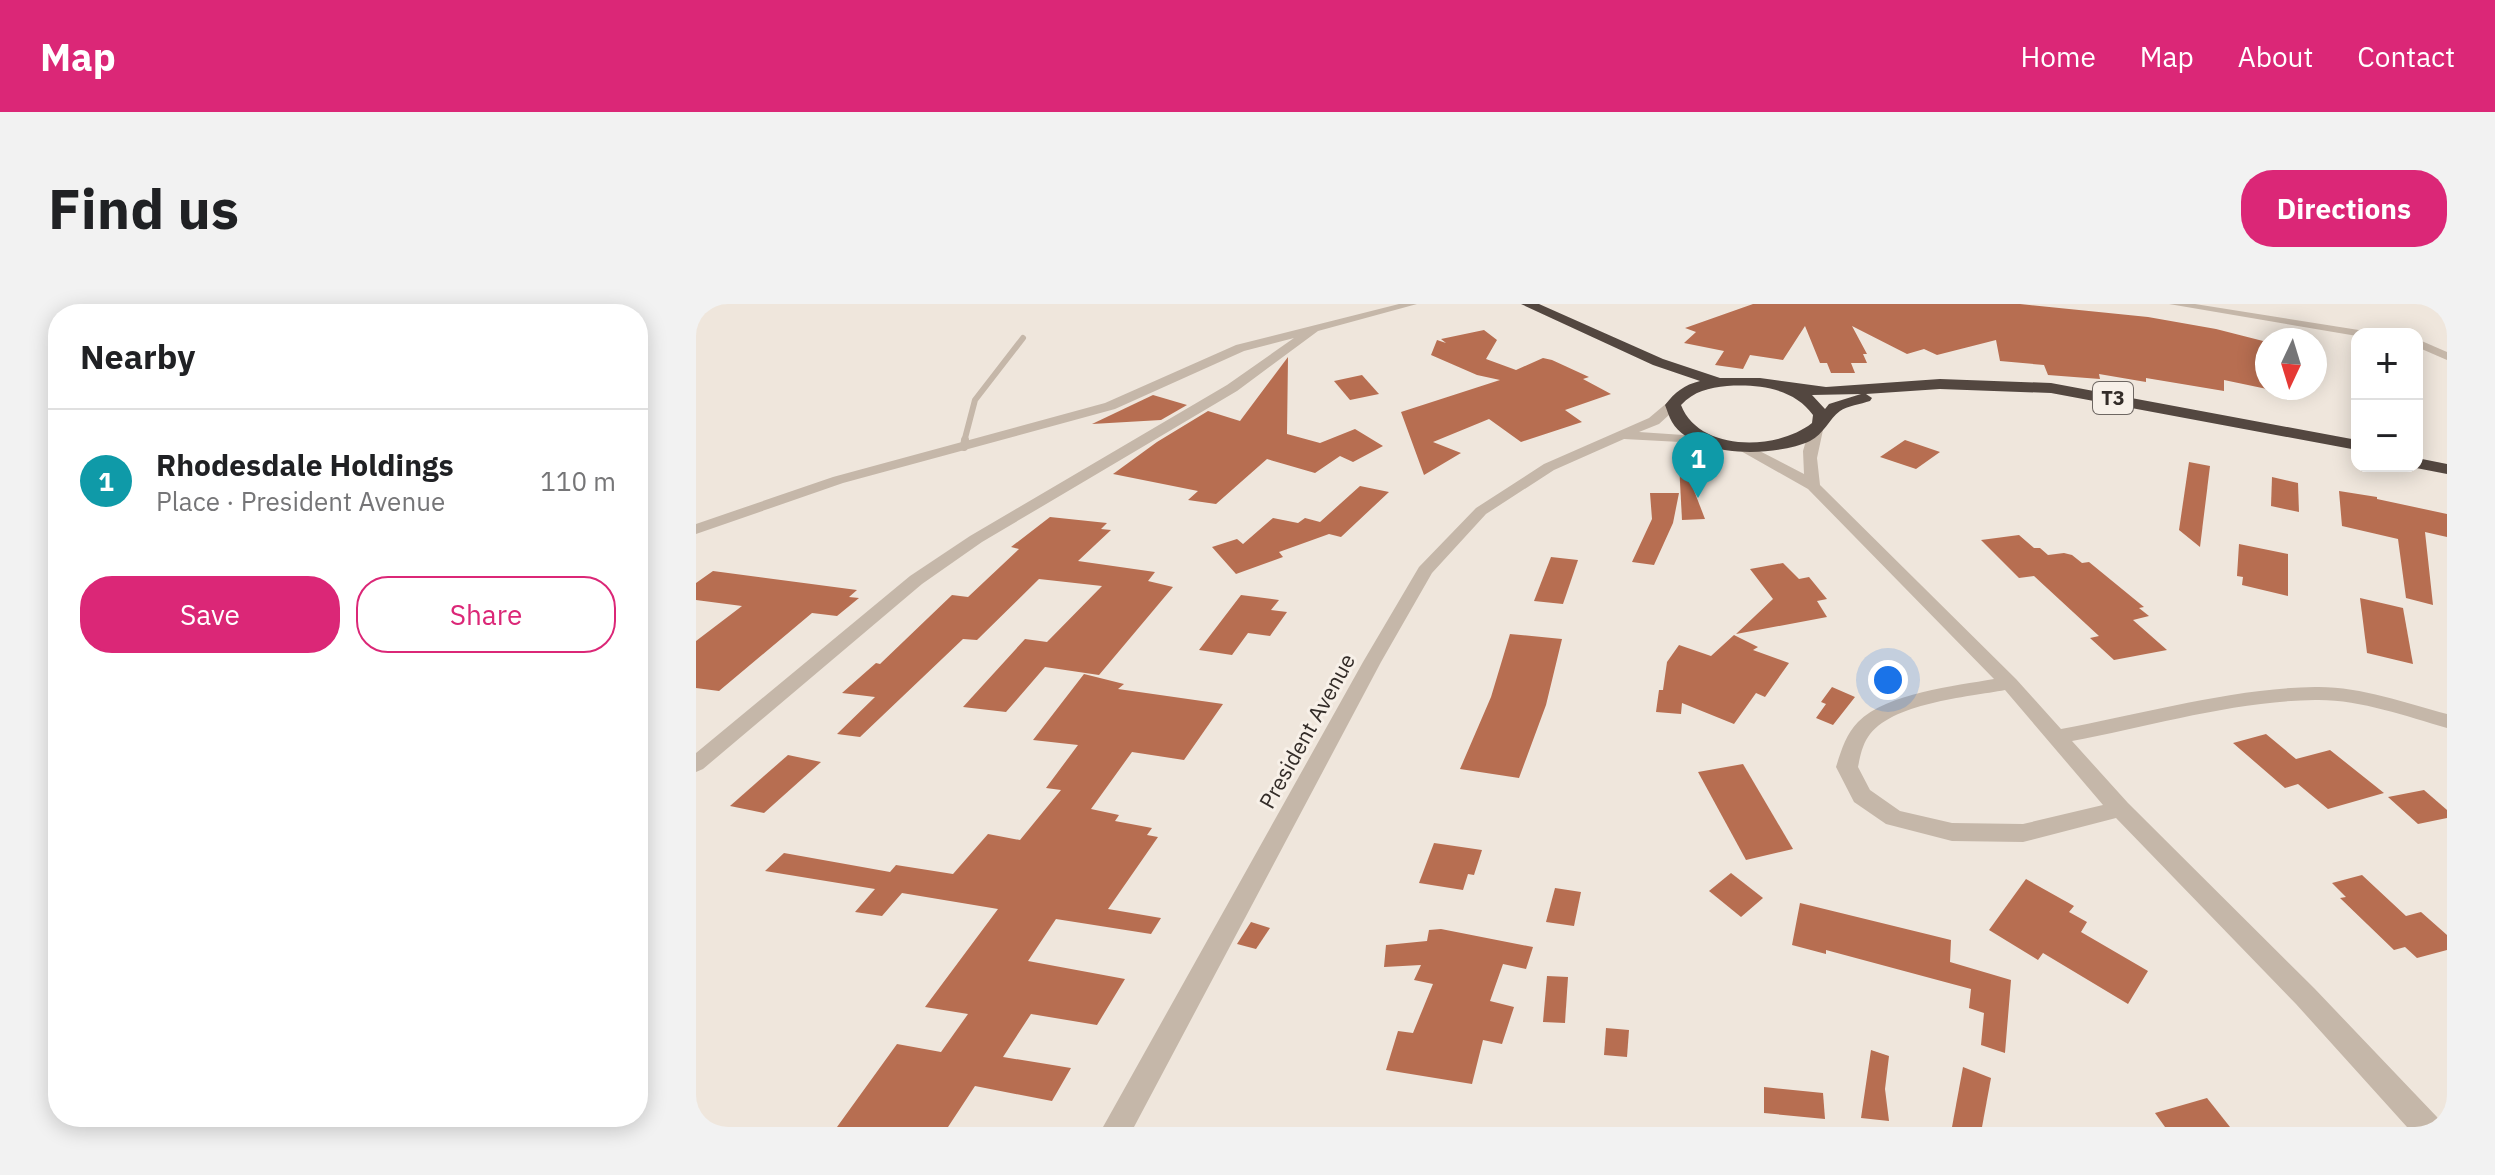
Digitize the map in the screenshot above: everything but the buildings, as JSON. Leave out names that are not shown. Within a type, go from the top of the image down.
[{"type":"highway","name":"T3","points":[[1528,304],[1658,362],[1719,382]]},
{"type":"highway","name":"T3","points":[[1658,362],[1675,382],[1673,415],[1680,425],[1713,441],[1739,446],[1786,444],[1818,427],[1835,407],[1873,396],[2007,391],[2099,401],[2351,451]]},
{"type":"highway","name":"T3","points":[[1675,402],[1701,385],[1719,382],[1755,382],[1826,392],[1940,384],[2051,388],[2351,444]]},
{"type":"highway","name":"T3","points":[[1790,389],[1816,405],[1821,415],[1818,427]]},
{"type":"highway","points":[[2423,457],[2447,462]]},
{"type":"highway","points":[[2423,464],[2447,469]]},
{"type":"street","points":[[696,529],[838,480],[1110,406],[1240,348],[1412,304]]},
{"type":"street","points":[[2174,304],[2351,332]]},
{"type":"street","points":[[696,764],[916,580],[1066,484],[1232,388],[1314,329]]},
{"type":"street","points":[[2423,345],[2447,355]]},
{"type":"street","name":"President Avenue","points":[[1118,1127],[1372,662],[1425,571],[1481,511],[1549,467],[1654,421],[1675,402]]},
{"type":"street","points":[[1813,486],[1810,446],[1818,427]]},
{"type":"street","name":"President Avenue","points":[[1621,436],[1713,441]]},
{"type":"street","points":[[1739,446],[1776,463],[1813,486],[2009,683],[2120,809],[2305,996],[2427,1127]]},
{"type":"street","points":[[2009,683],[1916,701],[1870,722],[1853,743],[1847,767],[1862,796],[1894,818],[1952,832],[2023,833],[2120,809]]},
{"type":"street","points":[[2058,737],[2247,700],[2317,693],[2383,703],[2447,721]]},
{"type":"lane","points":[[964,447],[968,411],[987,381],[1023,338]]},
{"type":"place","name":"Rhodesdale Holdings","points":[[1698,498]]}]
